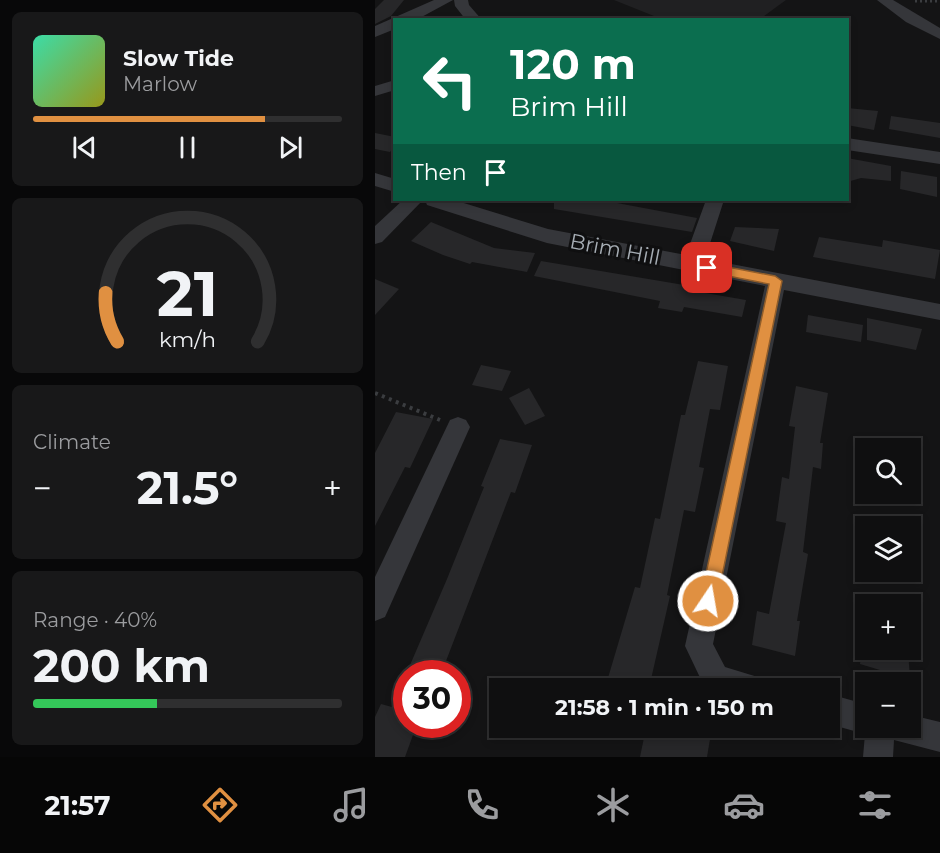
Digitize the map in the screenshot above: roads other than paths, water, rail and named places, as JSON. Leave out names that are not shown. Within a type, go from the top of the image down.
[{"type":"street","points":[[407,18],[446,0]]},
{"type":"street","points":[[461,0],[462,6],[473,18]]},
{"type":"street","points":[[884,0],[911,19],[940,34]]},
{"type":"street","points":[[375,32],[393,24]]},
{"type":"street","points":[[375,91],[393,86]]},
{"type":"street","points":[[849,144],[940,158]]},
{"type":"street","points":[[375,179],[393,185]]},
{"type":"street","points":[[375,237],[413,201]]},
{"type":"street","name":"Brim Hill","points":[[437,201],[547,236],[940,312]]},
{"type":"street","points":[[693,265],[715,201]]},
{"type":"street","points":[[715,678],[699,646],[775,281]]},
{"type":"street","points":[[375,607],[458,428]]},
{"type":"street","points":[[840,712],[855,716]]},
{"type":"street","points":[[921,733],[940,737]]},
{"type":"street","points":[[878,757],[879,738]]}]
